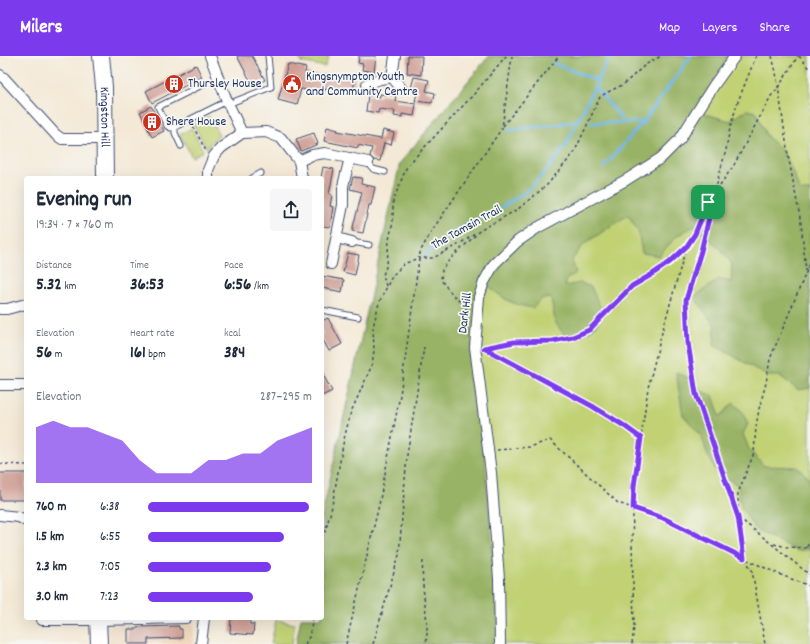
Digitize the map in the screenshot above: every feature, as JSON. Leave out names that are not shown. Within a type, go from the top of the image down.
[{"type":"main road","name":"Kingston Hill","points":[[101,56],[104,87],[105,176]]},
{"type":"main road","points":[[98,620],[99,644]]},
{"type":"street","points":[[210,56],[227,103],[242,133]]},
{"type":"street","points":[[395,56],[392,78],[401,88]]},
{"type":"street","name":"Dark Hill","points":[[500,644],[499,580],[491,473],[475,347],[479,297],[484,282],[494,264],[518,241],[537,228],[626,180],[661,158],[680,139],[734,56]]},
{"type":"street","points":[[0,75],[56,135],[62,139],[105,139]]},
{"type":"street","points":[[367,84],[392,78]]},
{"type":"street","points":[[208,176],[208,170],[214,156],[221,148],[242,133],[266,132],[281,138],[299,162],[302,176]]},
{"type":"street","points":[[299,162],[312,155],[325,152],[368,162]]},
{"type":"street","points":[[331,264],[343,205],[343,186],[350,158]]},
{"type":"street","points":[[337,238],[352,242]]},
{"type":"street","points":[[0,309],[7,309],[24,305]]},
{"type":"street","points":[[0,385],[24,384]]},
{"type":"street","points":[[0,515],[19,517],[24,520]]},
{"type":"street","points":[[201,644],[204,620]]},
{"type":"lane","points":[[204,84],[158,107],[167,126],[171,128],[175,127],[227,103],[272,87],[268,56]]},
{"type":"lane","points":[[175,127],[175,133],[181,146]]},
{"type":"lane","points":[[368,162],[372,169],[385,172]]},
{"type":"lane","points":[[256,176],[261,173]]},
{"type":"lane","points":[[352,242],[369,245]]},
{"type":"lane","points":[[324,310],[358,317]]},
{"type":"path","points":[[387,287],[383,275],[387,264],[389,240],[393,221],[393,201],[407,166],[474,94],[506,56]]},
{"type":"path","points":[[502,128],[512,56]]},
{"type":"path","points":[[346,644],[379,505],[400,395],[420,252],[431,232],[502,128],[559,56]]},
{"type":"path","name":"The Tamsin Trail","points":[[324,534],[331,511],[344,439],[351,412],[372,365],[374,350],[373,327],[379,303],[392,276],[404,264],[418,258],[433,258],[518,209],[547,185],[574,153],[600,97],[624,84],[645,64],[661,56]]},
{"type":"path","points":[[756,56],[735,110],[701,251],[686,300],[688,343],[696,394],[738,517],[810,575]]},
{"type":"path","points":[[772,56],[776,72],[788,155],[801,223],[806,272]]},
{"type":"path","points":[[641,438],[592,406],[484,348],[514,342],[553,341],[573,337],[589,330],[632,286],[670,262],[687,246],[695,234],[708,202],[734,165],[771,96],[799,56],[810,70]]},
{"type":"path","points":[[189,120],[205,150],[214,156]]},
{"type":"path","points":[[632,644],[634,626],[632,543],[634,486],[648,388],[661,336],[687,246]]},
{"type":"path","points":[[765,644],[752,570],[744,558],[738,517],[738,493],[754,453],[759,409],[766,383],[770,359],[810,263]]},
{"type":"path","points":[[373,644],[399,555],[407,455],[424,347]]},
{"type":"path","points":[[493,450],[508,450],[530,447],[550,440],[618,503],[663,518],[744,558],[810,586]]},
{"type":"path","points":[[0,464],[24,465]]},
{"type":"path","points":[[807,548],[810,540]]},
{"type":"path","points":[[773,544],[787,548],[810,548]]},
{"type":"path","points":[[423,561],[423,596],[427,636],[426,644]]},
{"type":"path","points":[[305,644],[310,637],[313,620]]},
{"type":"shaded area","points":[[194,624],[193,644],[109,644],[108,627],[122,625]]},
{"type":"green space","points":[[298,56],[329,56],[325,67],[301,62]]},
{"type":"green space","points":[[489,56],[810,56],[810,644],[296,644],[301,620],[324,620],[324,507],[400,163]]},
{"type":"green space","points":[[489,56],[735,56],[698,112],[730,121],[747,110],[756,112],[766,135],[783,152],[790,165],[800,191],[810,191],[810,388],[798,390],[780,376],[768,376],[714,345],[715,326],[694,297],[719,279],[731,282],[732,264],[717,246],[694,226],[677,236],[659,256],[642,253],[638,231],[628,215],[584,244],[572,260],[576,273],[567,279],[565,286],[581,283],[591,287],[602,311],[598,325],[587,333],[565,336],[555,322],[551,298],[541,299],[533,308],[525,307],[506,300],[484,282],[475,347],[500,644],[296,644],[301,620],[324,620],[324,507],[400,163]]},
{"type":"green space","points":[[209,116],[219,135],[211,142],[207,149],[194,125]]},
{"type":"green space","points":[[192,128],[203,151],[192,157],[180,134]]},
{"type":"green space","points":[[676,372],[692,380],[701,391],[713,395],[720,417],[733,403],[742,411],[748,424],[743,434],[749,449],[764,466],[797,467],[809,478],[810,549],[797,551],[756,530],[741,507],[738,485],[718,474],[708,456],[701,435],[683,415]]},
{"type":"green space","points":[[276,620],[295,624],[292,644],[271,644]]},
{"type":"building","points":[[237,56],[252,56],[265,80],[253,86]]},
{"type":"building","points":[[359,56],[376,56],[374,72],[362,70],[363,64],[358,63]]},
{"type":"building","points":[[408,56],[422,56],[421,75],[407,73]]},
{"type":"building","points":[[288,64],[306,68],[305,73],[324,76],[324,74],[355,79],[353,92],[322,89],[322,92],[301,89],[297,105],[278,100]]},
{"type":"building","name":"Thursley House","points":[[196,65],[202,77],[152,103],[146,91]]},
{"type":"building","points":[[414,77],[429,80],[426,91],[435,93],[432,103],[415,101],[418,90],[411,88]]},
{"type":"building","points":[[380,94],[396,96],[395,101],[416,104],[414,116],[402,114],[402,117],[394,116],[395,111],[379,109],[378,113],[366,111],[368,95],[380,97]]},
{"type":"building","name":"Shere House","points":[[151,106],[164,131],[152,137],[140,112]]},
{"type":"building","points":[[327,127],[338,130],[337,131],[381,139],[383,130],[394,133],[391,145],[384,143],[380,161],[374,160],[370,156],[372,148],[358,145],[358,148],[324,141]]},
{"type":"building","points":[[314,133],[318,144],[301,151],[296,139]]},
{"type":"building","points":[[323,167],[334,169],[329,194],[332,195],[330,206],[333,207],[330,227],[324,226],[324,176],[321,176]]},
{"type":"building","points":[[353,177],[362,178],[361,184],[375,187],[371,205],[369,205],[363,233],[352,231],[362,192],[350,189]]},
{"type":"building","points":[[348,253],[359,255],[355,275],[343,272]]},
{"type":"building","points":[[324,276],[344,280],[342,292],[324,288]]},
{"type":"building","points":[[328,318],[342,344],[329,351],[324,342],[324,320]]},
{"type":"building","points":[[324,377],[332,391],[324,395]]},
{"type":"building","points":[[0,473],[24,473],[24,500],[0,500]]},
{"type":"building","points":[[231,620],[250,620],[250,624],[254,624],[253,635],[230,633]]},
{"type":"building","points":[[179,626],[179,629],[182,629],[182,638],[148,639],[148,644],[128,644],[128,629],[137,629],[137,627]]},
{"type":"waterway","points":[[425,255],[465,225],[498,210],[528,190],[547,170],[566,145],[610,56]]},
{"type":"waterway","points":[[603,168],[643,122],[691,56]]},
{"type":"waterway","points":[[553,63],[598,81]]},
{"type":"waterway","points":[[595,87],[621,118]]},
{"type":"waterway","points":[[509,130],[579,120]]},
{"type":"waterway","points":[[591,123],[643,122]]},
{"type":"place","name":"Thursley House","points":[[174,84]]},
{"type":"place","name":"Kingsnympton Youth and Community Centre","points":[[292,84]]},
{"type":"place","name":"Shere House","points":[[152,122]]},
{"type":"route","points":[[715,193],[701,251],[686,300],[688,343],[696,394],[726,478],[738,517],[744,558],[721,548],[663,518],[633,508],[634,486],[641,438],[592,406],[484,348],[514,342],[553,341],[573,337],[589,330],[632,286],[670,262],[687,246],[695,234],[708,202],[715,193]]}]
